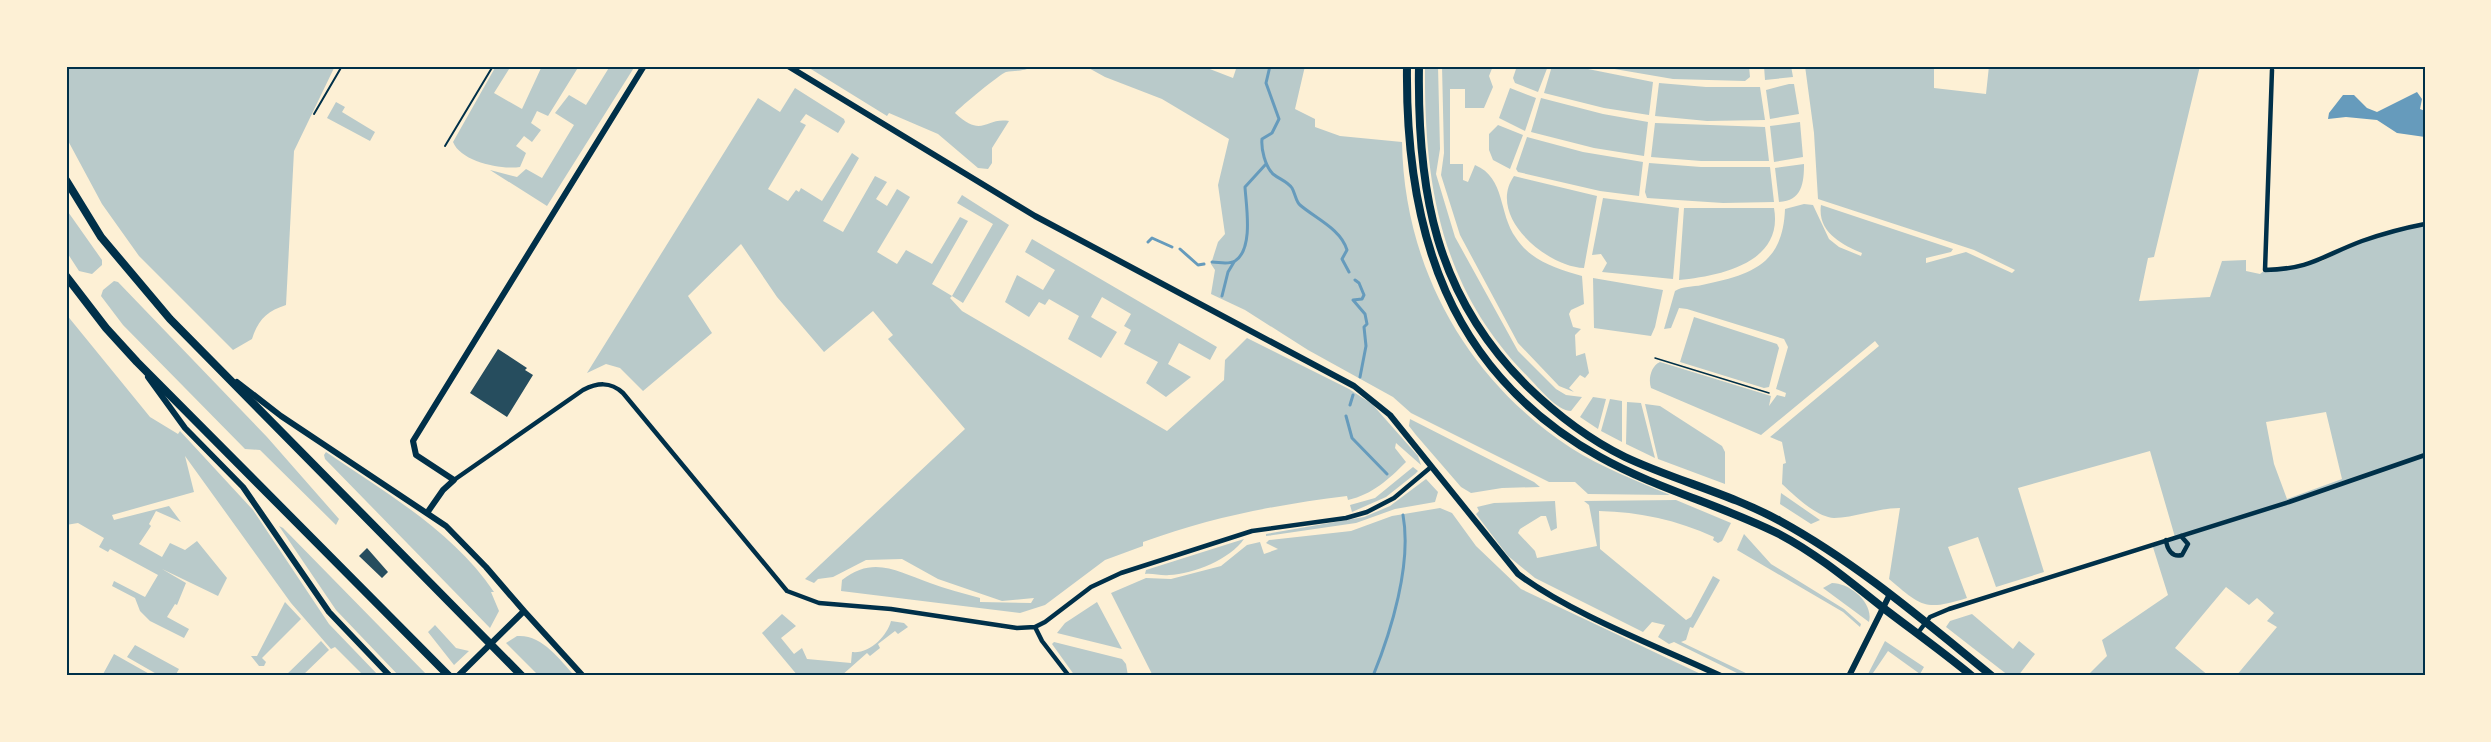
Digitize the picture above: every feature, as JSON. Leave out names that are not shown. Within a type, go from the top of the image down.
[{"type":"main road","points":[[1407,66],[1409,129],[1415,182],[1428,246],[1452,310],[1489,365],[1550,424],[1601,458],[1779,535],[1832,567],[1972,676]]},
{"type":"main road","points":[[1419,66],[1419,124],[1435,232],[1453,285],[1476,325],[1499,356],[1569,424],[1647,467],[1779,520],[1831,551],[1890,594],[1992,676]]},
{"type":"main road","points":[[66,180],[101,237],[134,278],[221,371],[522,676]]},
{"type":"main road","points":[[66,276],[106,328],[137,362],[448,676]]},
{"type":"street","points":[[454,480],[421,460],[413,450],[419,430],[644,66]]},
{"type":"street","points":[[788,66],[1035,216],[1354,386],[1390,415],[1502,557],[1526,580],[1583,611],[1720,676]]},
{"type":"street","points":[[2272,70],[2265,270],[2290,269],[2322,261],[2362,241],[2425,224]]},
{"type":"street","points":[[137,362],[185,428],[243,487],[329,612],[390,676]]},
{"type":"street","points":[[221,371],[280,416],[427,513],[465,544],[583,676]]},
{"type":"street","points":[[427,513],[443,490],[454,480],[583,390],[598,384],[608,385],[623,393],[787,591],[819,603],[891,609],[1017,628],[1035,627],[1108,578],[1252,531],[1357,515],[1394,498],[1431,467]]},
{"type":"street","points":[[1917,634],[1930,617],[1969,602],[2181,536],[2425,455]]},
{"type":"street","points":[[2166,540],[2169,551],[2174,555],[2182,555],[2188,544],[2181,536]]},
{"type":"street","points":[[1849,676],[1890,594]]},
{"type":"street","points":[[458,676],[524,611]]},
{"type":"street","points":[[1035,627],[1042,641],[1069,676]]},
{"type":"lane","points":[[314,114],[342,66]]},
{"type":"lane","points":[[445,146],[493,66]]},
{"type":"path","points":[[1655,358],[1770,393]]},
{"type":"shaded area","points":[[66,66],[335,66],[294,151],[286,305],[264,317],[252,339],[233,350],[139,256],[102,204],[66,137]]},
{"type":"shaded area","points":[[496,66],[511,66],[494,93],[522,109],[542,66],[579,66],[548,116],[537,111],[531,123],[541,130],[532,142],[524,136],[516,146],[526,153],[520,167],[493,166],[483,163],[464,155],[453,142]]},
{"type":"shaded area","points":[[610,66],[635,66],[547,206],[490,170],[517,177],[526,169],[542,178],[574,125],[555,113],[569,95],[586,105]]},
{"type":"shaded area","points":[[806,66],[1033,66],[1002,74],[955,113],[964,121],[978,126],[1009,121],[992,148],[992,163],[988,169],[978,168],[938,134],[889,113],[887,116]]},
{"type":"shaded area","points":[[1085,66],[1202,66],[1233,78],[1237,66],[1305,66],[1295,109],[1315,119],[1315,127],[1340,136],[1402,142],[1406,188],[1414,233],[1429,276],[1448,316],[1472,354],[1501,389],[1534,420],[1571,448],[1607,468],[1670,495],[1588,494],[1575,482],[1549,482],[1411,413],[1393,397],[1308,350],[1245,310],[1211,294],[1215,270],[1211,264],[1218,242],[1225,234],[1218,185],[1229,139],[1162,99],[1105,77]]},
{"type":"shaded area","points":[[1425,66],[1438,66],[1440,149],[1436,174],[1455,237],[1518,351],[1556,389],[1566,395],[1582,397],[1571,411],[1560,407],[1548,398],[1499,344],[1475,309],[1457,272],[1434,194],[1428,153]]},
{"type":"shaded area","points":[[1442,66],[1493,66],[1489,76],[1493,87],[1484,108],[1465,108],[1465,89],[1450,89],[1450,164],[1463,164],[1463,180],[1468,182],[1475,165],[1485,171],[1497,187],[1510,228],[1522,246],[1545,263],[1582,276],[1584,304],[1571,310],[1569,314],[1573,327],[1581,329],[1575,335],[1576,356],[1585,353],[1589,373],[1585,378],[1580,375],[1569,388],[1574,392],[1559,386],[1518,343],[1460,235],[1441,175],[1444,153]]},
{"type":"shaded area","points":[[1517,66],[1548,66],[1538,92],[1515,83],[1513,78]]},
{"type":"shaded area","points":[[1552,66],[1573,66],[1653,82],[1649,115],[1604,108],[1544,93]]},
{"type":"shaded area","points":[[1597,66],[1749,66],[1750,77],[1745,81],[1673,79]]},
{"type":"shaded area","points":[[1764,66],[1791,66],[1793,77],[1765,80]]},
{"type":"shaded area","points":[[1805,66],[1934,66],[1934,88],[1986,94],[1989,66],[2200,66],[2154,257],[2148,258],[2139,301],[2210,297],[2222,261],[2246,260],[2246,271],[2260,274],[2265,270],[2290,269],[2322,261],[2362,241],[2425,224],[2425,676],[2236,676],[2277,627],[2267,621],[2274,613],[2257,598],[2249,605],[2226,587],[2175,648],[2209,676],[2087,676],[2107,656],[2102,640],[2168,595],[2152,544],[2175,537],[2150,451],[2018,488],[2044,572],[1996,587],[1978,537],[1948,547],[1967,598],[1933,605],[1917,601],[1889,579],[1900,508],[1841,518],[1820,514],[1782,484],[1783,464],[1786,463],[1782,442],[1770,437],[1879,346],[1875,341],[1761,435],[1651,388],[1651,373],[1654,366],[1660,362],[1771,396],[1769,406],[1777,395],[1785,397],[1786,393],[1776,389],[1788,347],[1784,339],[1679,308],[1671,328],[1664,329],[1675,291],[1678,289],[1735,277],[1760,265],[1778,244],[1785,209],[1804,204],[1813,205],[1829,239],[1839,247],[1861,256],[1862,253],[1839,241],[1827,230],[1823,223],[1821,205],[1953,249],[1951,252],[1926,258],[1926,263],[1966,252],[2012,273],[2015,270],[1974,250],[1818,199],[1814,133]],"holes":[[[2326,412],[2342,479],[2287,499],[2274,464],[2266,422]]]},
{"type":"shaded area","points":[[1659,83],[1706,87],[1760,87],[1765,120],[1707,121],[1655,116]]},
{"type":"shaded area","points":[[1794,84],[1799,114],[1770,119],[1766,90]]},
{"type":"shaded area","points":[[795,88],[844,119],[845,122],[838,133],[806,114],[800,122],[806,125],[768,189],[788,201],[796,190],[799,192],[801,188],[822,201],[852,153],[859,158],[823,221],[843,232],[875,176],[887,182],[876,199],[887,206],[897,189],[910,197],[877,252],[897,264],[906,250],[932,264],[960,217],[968,221],[932,284],[952,296],[950,298],[962,311],[1167,431],[1224,380],[1225,360],[1247,338],[1349,389],[1372,404],[1418,456],[1421,465],[1396,443],[1395,448],[1406,462],[1386,480],[1365,494],[1348,500],[1347,496],[1294,503],[1244,513],[1169,533],[1143,542],[1143,546],[1105,560],[1045,605],[1020,613],[841,591],[842,580],[854,572],[875,567],[897,571],[980,598],[980,602],[1031,603],[1034,598],[1002,601],[938,579],[902,559],[866,560],[833,577],[818,579],[814,583],[805,579],[965,429],[888,339],[893,335],[873,311],[824,352],[777,297],[741,244],[688,296],[712,333],[643,391],[620,368],[606,364],[587,373],[758,98],[780,112]]},
{"type":"shaded area","points":[[1510,88],[1536,98],[1525,131],[1499,118]]},
{"type":"shaded area","points":[[1541,98],[1603,114],[1648,122],[1644,156],[1594,148],[1531,132]]},
{"type":"shaded area","points":[[336,102],[345,107],[342,112],[375,132],[370,141],[327,118]]},
{"type":"shaded area","points":[[1800,122],[1803,157],[1774,162],[1770,126]]},
{"type":"shaded area","points":[[1655,123],[1765,127],[1769,161],[1701,161],[1651,157]]},
{"type":"shaded area","points":[[1498,125],[1523,135],[1510,169],[1493,160],[1489,150],[1489,134]]},
{"type":"shaded area","points":[[1527,137],[1583,152],[1643,162],[1639,196],[1600,191],[1518,172],[1516,169]]},
{"type":"shaded area","points":[[1649,163],[1701,167],[1770,167],[1774,202],[1723,203],[1647,198],[1645,192]]},
{"type":"shaded area","points":[[1804,164],[1802,184],[1797,195],[1787,201],[1779,202],[1775,168]]},
{"type":"shaded area","points":[[1514,176],[1597,196],[1584,268],[1554,259],[1525,237],[1514,222],[1508,207],[1507,191]]},
{"type":"shaded area","points":[[962,195],[1009,225],[963,303],[952,296],[993,224],[957,203]]},
{"type":"shaded area","points":[[1603,198],[1679,208],[1673,279],[1602,272],[1607,263],[1601,254],[1592,255]]},
{"type":"shaded area","points":[[1684,208],[1774,208],[1774,227],[1769,242],[1759,254],[1746,263],[1713,275],[1679,280]]},
{"type":"shaded area","points":[[66,209],[102,260],[102,265],[92,274],[79,271],[66,251]]},
{"type":"shaded area","points":[[1032,239],[1217,347],[1210,360],[1179,343],[1168,364],[1191,377],[1166,397],[1146,383],[1158,362],[1124,344],[1131,330],[1124,326],[1131,314],[1102,297],[1091,317],[1117,332],[1101,358],[1068,339],[1079,316],[1049,299],[1045,305],[1039,302],[1029,317],[1005,302],[1017,275],[1043,290],[1055,270],[1025,252]]},
{"type":"shaded area","points":[[1593,278],[1663,290],[1651,336],[1594,328]]},
{"type":"shaded area","points":[[114,281],[118,282],[267,437],[339,519],[336,525],[260,450],[245,449],[123,325],[101,296],[103,290]]},
{"type":"shaded area","points":[[66,314],[150,417],[178,434],[180,431],[253,510],[329,624],[379,676],[364,676],[335,647],[331,649],[291,603],[185,456],[194,492],[112,515],[114,520],[169,506],[181,522],[156,511],[149,524],[151,526],[139,544],[162,557],[170,543],[185,550],[197,541],[227,578],[218,596],[162,569],[186,583],[177,605],[175,604],[167,617],[189,629],[184,638],[150,621],[140,611],[135,598],[112,586],[114,581],[145,597],[158,575],[110,549],[108,552],[99,547],[104,538],[78,523],[66,525]]},
{"type":"shaded area","points":[[1694,317],[1777,344],[1779,348],[1769,387],[1764,388],[1680,362]]},
{"type":"shaded area","points":[[1593,397],[1606,399],[1598,429],[1580,417]]},
{"type":"shaded area","points":[[1610,399],[1622,401],[1622,442],[1601,431]]},
{"type":"shaded area","points":[[1627,402],[1641,403],[1655,458],[1626,444]]},
{"type":"shaded area","points":[[1645,404],[1660,406],[1722,446],[1725,452],[1725,484],[1658,459]]},
{"type":"shaded area","points":[[1410,419],[1540,487],[1502,488],[1471,493],[1461,487],[1416,435],[1409,426]]},
{"type":"shaded area","points":[[326,452],[417,514],[459,550],[494,592],[491,592],[499,611],[490,628],[325,459]]},
{"type":"shaded area","points":[[1413,467],[1418,471],[1386,497],[1352,512],[1350,505],[1375,498]]},
{"type":"shaded area","points":[[1426,479],[1438,492],[1435,502],[1395,509],[1356,523],[1266,536],[1266,534],[1364,517],[1390,506]]},
{"type":"shaded area","points":[[1781,493],[1820,520],[1811,524],[1780,504]]},
{"type":"shaded area","points":[[1676,500],[1731,523],[1722,541],[1718,543],[1713,540],[1714,537],[1700,531],[1658,518],[1599,511],[1600,549],[1686,620],[1691,617],[1713,576],[1720,580],[1693,628],[1690,627],[1686,640],[1681,642],[1752,676],[1743,676],[1674,642],[1669,644],[1658,637],[1665,625],[1652,622],[1643,632],[1535,578],[1508,556],[1476,514],[1479,511],[1477,507],[1494,503],[1555,501],[1557,528],[1551,531],[1546,516],[1541,516],[1520,529],[1518,533],[1535,551],[1537,558],[1597,546],[1589,505],[1584,501]]},
{"type":"shaded area","points":[[1440,508],[1452,513],[1476,546],[1521,589],[1705,676],[1153,676],[1111,593],[1146,578],[1171,579],[1221,566],[1247,545],[1260,542],[1264,554],[1278,549],[1266,543],[1269,540],[1351,531],[1392,516]]},
{"type":"shaded area","points":[[279,526],[428,676],[399,676],[336,610]]},
{"type":"shaded area","points":[[1744,534],[1771,564],[1844,609],[1861,624],[1860,627],[1843,612],[1737,550]]},
{"type":"shaded area","points":[[1244,539],[1221,559],[1189,572],[1169,575],[1145,574],[1146,570]]},
{"type":"shaded area","points":[[1832,583],[1846,586],[1859,595],[1868,608],[1869,622],[1823,588]]},
{"type":"shaded area","points":[[285,602],[301,619],[262,658],[266,662],[264,666],[259,666],[251,656],[257,656]]},
{"type":"shaded area","points":[[1097,602],[1122,649],[1057,633],[1065,623]]},
{"type":"shaded area","points":[[782,614],[796,626],[781,638],[794,654],[802,648],[807,659],[851,663],[852,652],[865,650],[877,643],[891,621],[904,623],[908,627],[898,634],[895,631],[878,644],[880,648],[870,656],[867,653],[841,676],[798,676],[762,633]]},
{"type":"shaded area","points":[[1972,614],[2013,649],[2019,641],[2035,654],[2018,676],[2009,676],[1946,627],[1950,621]]},
{"type":"shaded area","points":[[435,625],[456,648],[469,651],[454,665],[428,632]]},
{"type":"shaded area","points":[[517,636],[526,636],[542,643],[575,676],[539,676],[506,643]]},
{"type":"shaded area","points":[[321,641],[329,650],[302,676],[285,676]]},
{"type":"shaded area","points":[[1885,641],[1924,667],[1920,674],[1888,651],[1871,676],[1867,676]]},
{"type":"shaded area","points":[[1054,642],[1122,659],[1126,664],[1128,676],[1075,676],[1052,644]]},
{"type":"shaded area","points":[[135,645],[179,669],[175,676],[160,676],[127,657]]},
{"type":"shaded area","points":[[114,654],[153,676],[102,676]]},
{"type":"water","points":[[2417,92],[2422,99],[2420,109],[2425,111],[2425,137],[2397,133],[2377,120],[2346,117],[2328,119],[2329,113],[2343,95],[2354,95],[2367,108],[2377,112]]},
{"type":"building","points":[[498,349],[527,368],[525,370],[533,375],[507,417],[470,393]]},
{"type":"building","points":[[367,548],[388,572],[382,578],[359,556]]},
{"type":"waterway","points":[[1270,66],[1266,83],[1279,119],[1272,133],[1262,139],[1266,162],[1270,171],[1292,188],[1297,202],[1339,236],[1347,250],[1342,259],[1349,272]]},
{"type":"waterway","points":[[1212,262],[1232,262],[1241,255],[1245,247],[1248,226],[1245,187],[1266,164]]},
{"type":"waterway","points":[[1148,242],[1152,238],[1172,247]]},
{"type":"waterway","points":[[1180,249],[1198,265],[1204,264]]},
{"type":"waterway","points":[[1222,296],[1228,272],[1234,262]]},
{"type":"waterway","points":[[1355,280],[1359,283],[1364,295],[1362,299],[1353,300],[1365,314],[1367,324],[1364,327],[1366,346],[1360,377]]},
{"type":"waterway","points":[[1350,405],[1353,395]]},
{"type":"waterway","points":[[1346,416],[1352,438],[1387,474]]},
{"type":"waterway","points":[[1373,676],[1393,619],[1402,576],[1405,555],[1403,515]]}]
